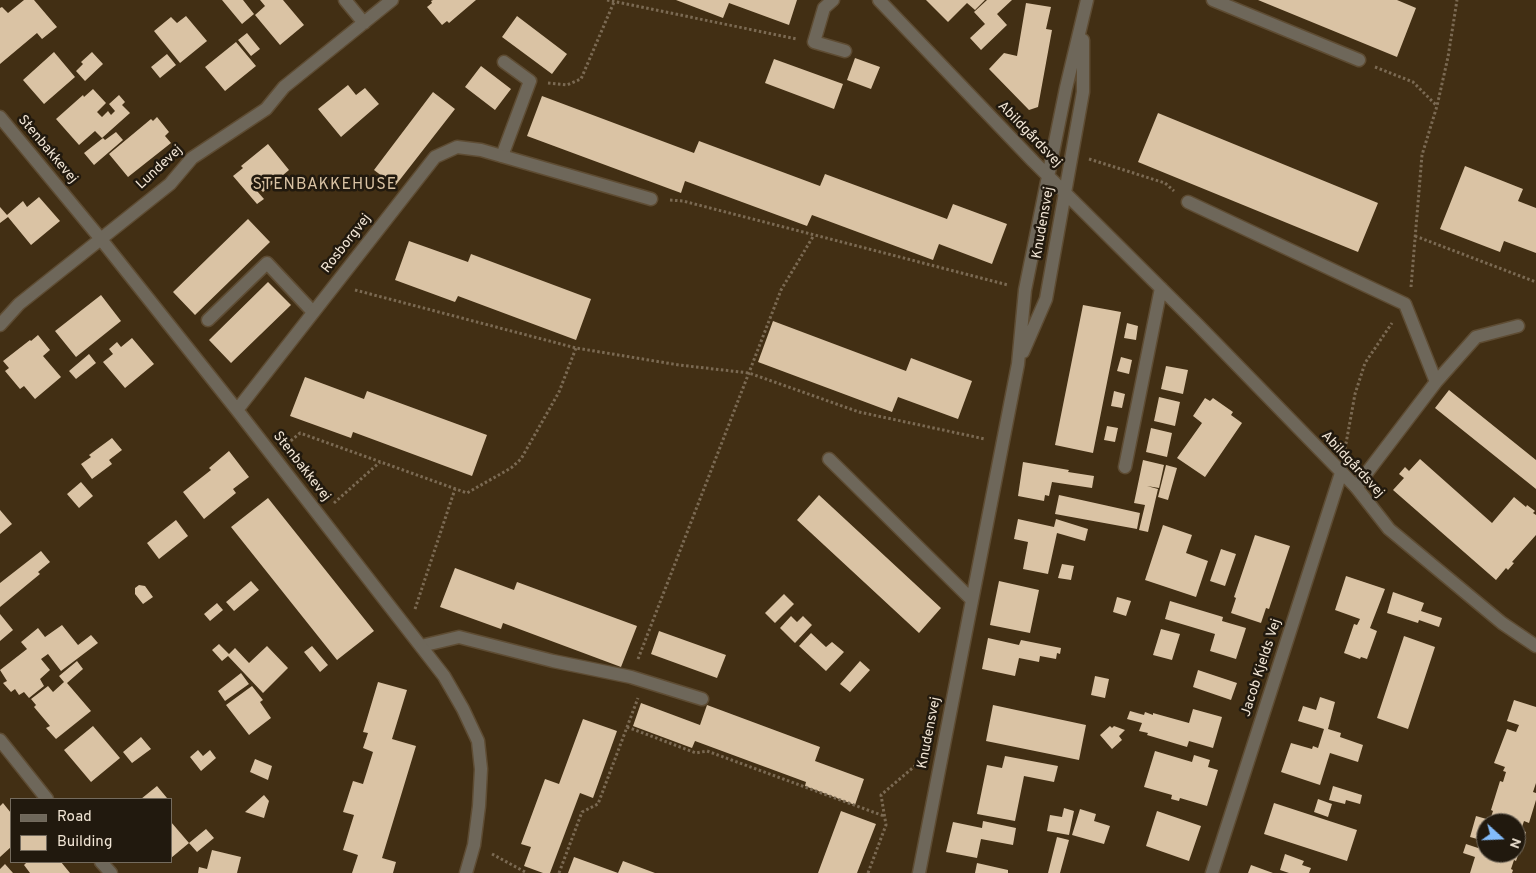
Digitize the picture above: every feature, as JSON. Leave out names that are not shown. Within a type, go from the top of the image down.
[{"type":"street","points":[[345,0],[364,23]]},
{"type":"street","name":"Lundevej","points":[[0,325],[19,304],[170,184],[192,158],[266,108],[284,87],[392,0]]},
{"type":"street","points":[[834,0],[824,8],[814,42],[845,51]]},
{"type":"street","name":"Abildgårdsvej","points":[[880,0],[1064,193],[1161,288],[1356,488],[1389,529],[1502,623],[1536,646]]},
{"type":"street","name":"Knudensvej","points":[[919,873],[1018,364],[1025,290],[1066,88],[1087,0]]},
{"type":"street","points":[[1213,0],[1359,60]]},
{"type":"street","name":"Knudensvej","points":[[1018,364],[1046,299],[1083,92],[1082,23]]},
{"type":"street","points":[[502,156],[530,81],[504,62]]},
{"type":"street","name":"Stenbakkevej","points":[[0,117],[100,238],[273,455],[444,676],[463,709],[478,741],[481,769],[479,806],[474,845],[466,873]]},
{"type":"street","name":"Rosborgvej","points":[[237,410],[434,157],[457,147],[482,150],[651,199]]},
{"type":"street","points":[[1188,202],[1405,304],[1436,382]]},
{"type":"street","points":[[208,320],[267,263],[313,312]]},
{"type":"street","points":[[1125,467],[1161,288]]},
{"type":"street","points":[[1356,488],[1436,382],[1476,337],[1518,326]]},
{"type":"street","points":[[829,459],[972,600]]},
{"type":"street","name":"Jacob Kjelds Vej","points":[[1212,873],[1341,473]]},
{"type":"street","points":[[421,646],[459,637],[553,661],[631,677],[702,699]]},
{"type":"street","points":[[0,740],[46,798]]},
{"type":"street","points":[[102,863],[111,873]]},
{"type":"path","points":[[607,0],[814,42]]},
{"type":"path","points":[[1341,473],[1355,394],[1365,363],[1405,304],[1412,285],[1422,155],[1437,106],[1458,0]]},
{"type":"path","points":[[530,81],[567,85],[581,79],[614,2]]},
{"type":"path","points":[[1359,60],[1413,82],[1437,106]]},
{"type":"path","points":[[1073,153],[1165,183],[1188,202]]},
{"type":"path","points":[[651,199],[683,201],[1025,290]]},
{"type":"path","points":[[631,677],[781,290],[814,235]]},
{"type":"path","points":[[1415,236],[1536,282]]},
{"type":"path","points":[[335,284],[576,348],[679,365],[749,374],[859,412],[1002,443]]},
{"type":"path","points":[[273,455],[300,433],[468,493],[511,468],[521,459],[560,392],[576,348]]},
{"type":"path","points":[[320,516],[380,462]]},
{"type":"path","points":[[409,630],[454,489]]},
{"type":"path","points":[[559,873],[582,812],[598,804],[644,681]]},
{"type":"path","points":[[627,727],[696,753],[707,751],[884,816]]},
{"type":"path","points":[[868,873],[886,825],[881,795],[916,765],[939,770]]},
{"type":"path","points":[[474,845],[527,873]]},
{"type":"building","points":[[24,0],[34,0],[57,27],[42,39],[37,33],[0,64],[0,8],[2,7],[8,13]]},
{"type":"building","points":[[222,0],[243,0],[254,14],[242,24]]},
{"type":"building","points":[[260,0],[283,0],[304,25],[280,45],[255,15],[265,6]]},
{"type":"building","points":[[433,0],[476,0],[449,23],[447,21],[442,25],[427,7]]},
{"type":"building","points":[[676,0],[797,0],[789,25],[729,3],[723,18]]},
{"type":"building","points":[[926,0],[985,0],[975,10],[967,3],[948,22]]},
{"type":"building","points":[[987,0],[1012,0],[997,14],[1007,25],[981,50],[970,38],[985,24],[974,12]]},
{"type":"building","points":[[1258,0],[1397,0],[1416,8],[1397,57]]},
{"type":"building","points":[[1026,3],[1051,7],[1046,29],[1052,30],[1038,107],[1029,110],[989,69],[1004,53],[1017,56]]},
{"type":"building","points":[[186,16],[207,41],[180,63],[154,31],[171,17],[177,23]]},
{"type":"building","points":[[517,16],[567,54],[552,74],[502,37]]},
{"type":"building","points":[[247,33],[260,49],[251,56],[238,40]]},
{"type":"building","points":[[236,42],[256,66],[225,91],[205,67]]},
{"type":"building","points":[[54,52],[75,77],[44,104],[23,80]]},
{"type":"building","points":[[92,52],[103,64],[85,81],[76,71],[83,64],[81,62]]},
{"type":"building","points":[[167,54],[176,65],[160,78],[151,67]]},
{"type":"building","points":[[855,58],[880,67],[871,89],[847,80]]},
{"type":"building","points":[[774,59],[843,84],[834,109],[765,83]]},
{"type":"building","points":[[481,66],[511,89],[495,110],[465,87]]},
{"type":"building","points":[[348,85],[356,95],[365,88],[379,104],[341,137],[318,109]]},
{"type":"building","points":[[93,89],[106,103],[97,112],[102,117],[108,111],[111,115],[115,111],[109,104],[119,95],[125,102],[122,105],[130,113],[102,138],[95,131],[79,145],[56,119],[83,95],[84,97]]},
{"type":"building","points":[[433,92],[455,109],[395,186],[374,170]]},
{"type":"building","points":[[542,96],[694,153],[699,141],[820,186],[825,174],[947,219],[953,204],[1007,224],[992,264],[939,244],[933,260],[812,215],[807,226],[685,181],[681,193],[527,136]]},
{"type":"building","points":[[1158,113],[1378,203],[1358,252],[1138,162]]},
{"type":"building","points":[[157,117],[169,132],[165,136],[171,143],[128,177],[109,154],[151,119],[153,121]]},
{"type":"building","points":[[116,132],[123,140],[94,165],[84,153],[103,138],[105,140]]},
{"type":"building","points":[[268,144],[289,170],[263,192],[260,189],[257,191],[264,199],[257,204],[233,176],[243,168],[241,166]]},
{"type":"building","points":[[1465,166],[1523,189],[1518,201],[1536,208],[1536,253],[1504,241],[1500,252],[1440,229]]},
{"type":"building","points":[[39,197],[60,221],[31,245],[8,217],[0,223],[0,207],[7,215],[23,201],[27,207]]},
{"type":"building","points":[[248,219],[270,242],[195,315],[173,292]]},
{"type":"building","points":[[409,241],[468,262],[471,254],[591,299],[576,340],[458,296],[455,302],[395,280]]},
{"type":"building","points":[[268,282],[291,305],[231,363],[209,340]]},
{"type":"building","points":[[101,295],[121,321],[76,357],[55,331]]},
{"type":"building","points":[[1083,305],[1121,312],[1093,453],[1055,445]]},
{"type":"building","points":[[773,321],[906,371],[911,358],[972,381],[958,419],[898,397],[892,412],[758,362]]},
{"type":"building","points":[[1127,323],[1138,326],[1136,340],[1124,338]]},
{"type":"building","points":[[38,335],[50,350],[43,356],[61,377],[35,399],[24,386],[20,389],[5,371],[9,368],[3,361]]},
{"type":"building","points":[[132,338],[154,364],[125,388],[103,362],[113,354],[109,349],[117,342],[121,347]]},
{"type":"building","points":[[89,354],[96,363],[76,379],[69,371]]},
{"type":"building","points":[[1121,357],[1132,360],[1129,374],[1117,371]]},
{"type":"building","points":[[1166,366],[1188,370],[1183,394],[1161,389]]},
{"type":"building","points":[[305,377],[364,399],[367,391],[487,435],[472,476],[353,432],[351,438],[290,416]]},
{"type":"building","points":[[1449,390],[1536,460],[1536,489],[1435,408]]},
{"type":"building","points":[[1114,391],[1125,394],[1122,408],[1111,406]]},
{"type":"building","points":[[1159,397],[1180,402],[1175,426],[1154,421]]},
{"type":"building","points":[[1205,398],[1210,401],[1213,398],[1233,412],[1231,415],[1242,423],[1205,477],[1177,458],[1202,423],[1193,416]]},
{"type":"building","points":[[1107,426],[1118,428],[1115,442],[1104,440]]},
{"type":"building","points":[[1151,428],[1172,433],[1167,457],[1146,452]]},
{"type":"building","points":[[112,438],[122,450],[109,460],[112,464],[92,479],[81,464],[91,457],[89,455]]},
{"type":"building","points":[[229,451],[249,477],[233,489],[236,493],[204,519],[183,492],[211,470],[209,468]]},
{"type":"building","points":[[1420,459],[1492,523],[1514,497],[1526,507],[1527,505],[1535,511],[1533,513],[1536,515],[1536,535],[1512,562],[1514,563],[1508,570],[1506,568],[1496,580],[1393,490],[1404,478],[1399,474],[1405,467],[1409,471]]},
{"type":"building","points":[[1143,460],[1164,465],[1159,488],[1147,486],[1158,489],[1148,532],[1139,530],[1145,505],[1134,503]]},
{"type":"building","points":[[1023,462],[1094,476],[1092,488],[1052,482],[1049,496],[1045,495],[1044,501],[1018,496]]},
{"type":"building","points":[[1166,465],[1177,468],[1168,500],[1158,497]]},
{"type":"building","points":[[81,482],[93,496],[79,508],[67,494]]},
{"type":"building","points":[[819,495],[941,608],[919,633],[797,520]]},
{"type":"building","points":[[1059,495],[1140,513],[1137,529],[1055,514]]},
{"type":"building","points":[[268,498],[374,631],[337,660],[231,527]]},
{"type":"building","points":[[0,510],[12,524],[0,534]]},
{"type":"building","points":[[1018,519],[1054,527],[1056,519],[1088,529],[1085,541],[1057,533],[1048,574],[1023,569],[1028,542],[1014,539]]},
{"type":"building","points":[[176,520],[188,536],[159,559],[147,543]]},
{"type":"building","points":[[1163,525],[1192,535],[1186,553],[1208,561],[1196,597],[1145,580]]},
{"type":"building","points":[[1255,535],[1290,546],[1269,609],[1266,608],[1261,623],[1231,613],[1236,598],[1234,597]]},
{"type":"building","points":[[1221,549],[1236,554],[1225,586],[1210,581]]},
{"type":"building","points":[[41,551],[50,562],[38,572],[40,574],[0,607],[0,583]]},
{"type":"building","points":[[1062,564],[1074,566],[1071,580],[1058,578]]},
{"type":"building","points":[[455,568],[514,590],[517,582],[637,626],[621,667],[503,623],[501,629],[440,607]]},
{"type":"building","points":[[1346,576],[1385,589],[1370,628],[1377,631],[1367,659],[1361,657],[1360,659],[1344,653],[1354,624],[1357,625],[1360,619],[1335,610]]},
{"type":"building","points":[[251,581],[259,590],[234,611],[226,602]]},
{"type":"building","points":[[999,581],[1039,590],[1030,633],[990,625]]},
{"type":"building","points":[[139,585],[145,586],[153,597],[143,604],[135,594],[135,588]]},
{"type":"building","points":[[1393,592],[1424,603],[1421,611],[1442,618],[1439,627],[1419,620],[1418,623],[1387,613]]},
{"type":"building","points":[[784,594],[794,604],[775,623],[765,613]]},
{"type":"building","points":[[1117,597],[1131,601],[1126,616],[1113,612]]},
{"type":"building","points":[[1170,601],[1223,617],[1222,621],[1246,628],[1236,659],[1210,651],[1215,634],[1165,619]]},
{"type":"building","points":[[217,603],[223,610],[210,621],[204,614]]},
{"type":"building","points":[[0,614],[13,630],[0,641]]},
{"type":"building","points":[[791,616],[797,622],[803,616],[812,625],[795,643],[780,628]]},
{"type":"building","points":[[62,625],[78,645],[91,635],[98,643],[61,671],[48,654],[41,659],[50,670],[40,679],[44,686],[29,698],[24,692],[19,695],[15,689],[11,692],[3,683],[7,681],[0,670],[27,649],[21,642],[38,628],[45,637]]},
{"type":"building","points":[[1161,629],[1180,634],[1172,660],[1153,655]]},
{"type":"building","points":[[659,631],[726,655],[717,678],[651,654]]},
{"type":"building","points":[[811,633],[826,647],[832,642],[844,652],[826,671],[799,646]]},
{"type":"building","points":[[1404,636],[1435,647],[1408,729],[1377,718]]},
{"type":"building","points":[[988,638],[1019,645],[1021,640],[1061,648],[1060,654],[1057,653],[1056,659],[1040,656],[1039,662],[1019,658],[1015,676],[982,669]]},
{"type":"building","points":[[219,644],[229,654],[235,648],[249,663],[267,646],[288,668],[263,693],[228,656],[222,661],[212,650]]},
{"type":"building","points":[[312,646],[328,665],[320,672],[304,652]]},
{"type":"building","points":[[77,661],[83,669],[67,683],[91,711],[56,739],[46,728],[50,726],[34,707],[36,705],[31,699],[48,686],[53,692],[64,682],[59,676]]},
{"type":"building","points":[[860,661],[870,670],[850,692],[840,684]]},
{"type":"building","points":[[1198,670],[1237,683],[1231,700],[1193,687]]},
{"type":"building","points":[[241,673],[249,684],[225,701],[218,691]]},
{"type":"building","points":[[1095,676],[1109,679],[1105,698],[1091,695]]},
{"type":"building","points":[[378,682],[407,690],[392,739],[416,746],[382,858],[396,862],[393,873],[352,873],[358,855],[343,850],[354,815],[343,812],[353,781],[363,784],[373,752],[363,748],[368,733],[363,732]]},
{"type":"building","points":[[252,686],[263,700],[260,702],[271,718],[249,735],[226,705]]},
{"type":"building","points":[[1320,697],[1335,702],[1328,729],[1341,733],[1340,737],[1363,745],[1358,762],[1330,753],[1320,785],[1281,772],[1291,743],[1312,749],[1313,746],[1318,748],[1324,729],[1298,721],[1303,706],[1316,710]]},
{"type":"building","points":[[1514,700],[1536,707],[1536,783],[1533,792],[1536,793],[1536,800],[1529,823],[1526,822],[1526,813],[1492,813],[1491,810],[1500,781],[1503,782],[1506,772],[1503,771],[1505,767],[1494,763],[1507,729],[1516,732],[1519,725],[1507,721]]},
{"type":"building","points":[[641,703],[700,725],[707,705],[820,747],[815,761],[864,779],[855,805],[805,786],[806,782],[695,741],[692,748],[633,726]]},
{"type":"building","points":[[993,705],[1086,725],[1079,760],[986,741]]},
{"type":"building","points":[[1193,709],[1222,717],[1213,748],[1189,741],[1187,747],[1147,735],[1148,733],[1139,731],[1142,723],[1127,719],[1130,711],[1144,715],[1145,712],[1153,715],[1153,713],[1189,723]]},
{"type":"building","points":[[583,719],[617,731],[593,798],[580,793],[550,873],[543,873],[524,866],[531,847],[521,844],[545,779],[559,784]]},
{"type":"building","points":[[93,726],[120,758],[91,782],[64,750]]},
{"type":"building","points":[[1110,726],[1125,730],[1119,736],[1122,740],[1112,749],[1100,735]]},
{"type":"building","points":[[141,737],[151,749],[132,763],[123,752]]},
{"type":"building","points":[[198,750],[203,756],[210,750],[216,758],[201,771],[190,757]]},
{"type":"building","points":[[1155,751],[1192,762],[1194,755],[1210,760],[1208,767],[1218,770],[1207,806],[1180,798],[1179,801],[1171,799],[1172,795],[1144,787]]},
{"type":"building","points":[[1005,756],[1058,766],[1054,782],[1024,776],[1015,821],[977,814],[987,765],[1002,768]]},
{"type":"building","points":[[255,759],[272,766],[268,780],[250,772]]},
{"type":"building","points":[[157,786],[167,798],[142,798]]},
{"type":"building","points":[[1333,786],[1362,795],[1360,804],[1346,800],[1345,804],[1329,800]]},
{"type":"building","points":[[264,795],[269,801],[264,818],[245,812]]},
{"type":"building","points":[[1318,799],[1332,804],[1328,817],[1314,812]]},
{"type":"building","points":[[3,803],[10,812],[10,848],[0,857],[0,806]]},
{"type":"building","points":[[1274,803],[1357,830],[1347,861],[1264,834]]},
{"type":"building","points":[[1064,808],[1074,811],[1069,835],[1047,831],[1050,815],[1062,817]]},
{"type":"building","points":[[1080,809],[1096,814],[1094,821],[1110,826],[1104,844],[1072,835]]},
{"type":"building","points":[[841,811],[876,824],[857,873],[818,873]]},
{"type":"building","points":[[1157,811],[1201,826],[1189,861],[1146,846]]},
{"type":"building","points":[[1476,816],[1476,839],[1470,837]]},
{"type":"building","points":[[983,821],[1016,828],[1013,845],[981,839],[977,858],[946,852],[953,822],[982,828]]},
{"type":"building","points":[[172,823],[189,843],[172,857]]},
{"type":"building","points":[[206,829],[214,838],[197,852],[189,843]]},
{"type":"building","points":[[1057,837],[1069,840],[1060,873],[1048,873]]},
{"type":"building","points":[[1466,844],[1476,847],[1476,863],[1513,863],[1512,873],[1470,873],[1475,857],[1463,853]]},
{"type":"building","points":[[212,850],[241,857],[237,873],[198,873],[199,867],[207,869]]},
{"type":"building","points":[[1285,854],[1304,861],[1302,865],[1311,868],[1309,873],[1289,873],[1280,870]]},
{"type":"building","points":[[574,857],[618,873],[568,873]]},
{"type":"building","points":[[623,861],[655,873],[618,873]]},
{"type":"building","points":[[26,863],[62,863],[70,873],[30,873],[24,865]]},
{"type":"building","points":[[977,863],[1008,870],[1008,873],[975,873]]},
{"type":"building","points":[[5,864],[13,873],[0,873],[0,869]]},
{"type":"building","points":[[1251,865],[1273,873],[1248,873]]},
{"type":"district","name":"STENBAKKEHUSE","points":[[325,186]]}]
